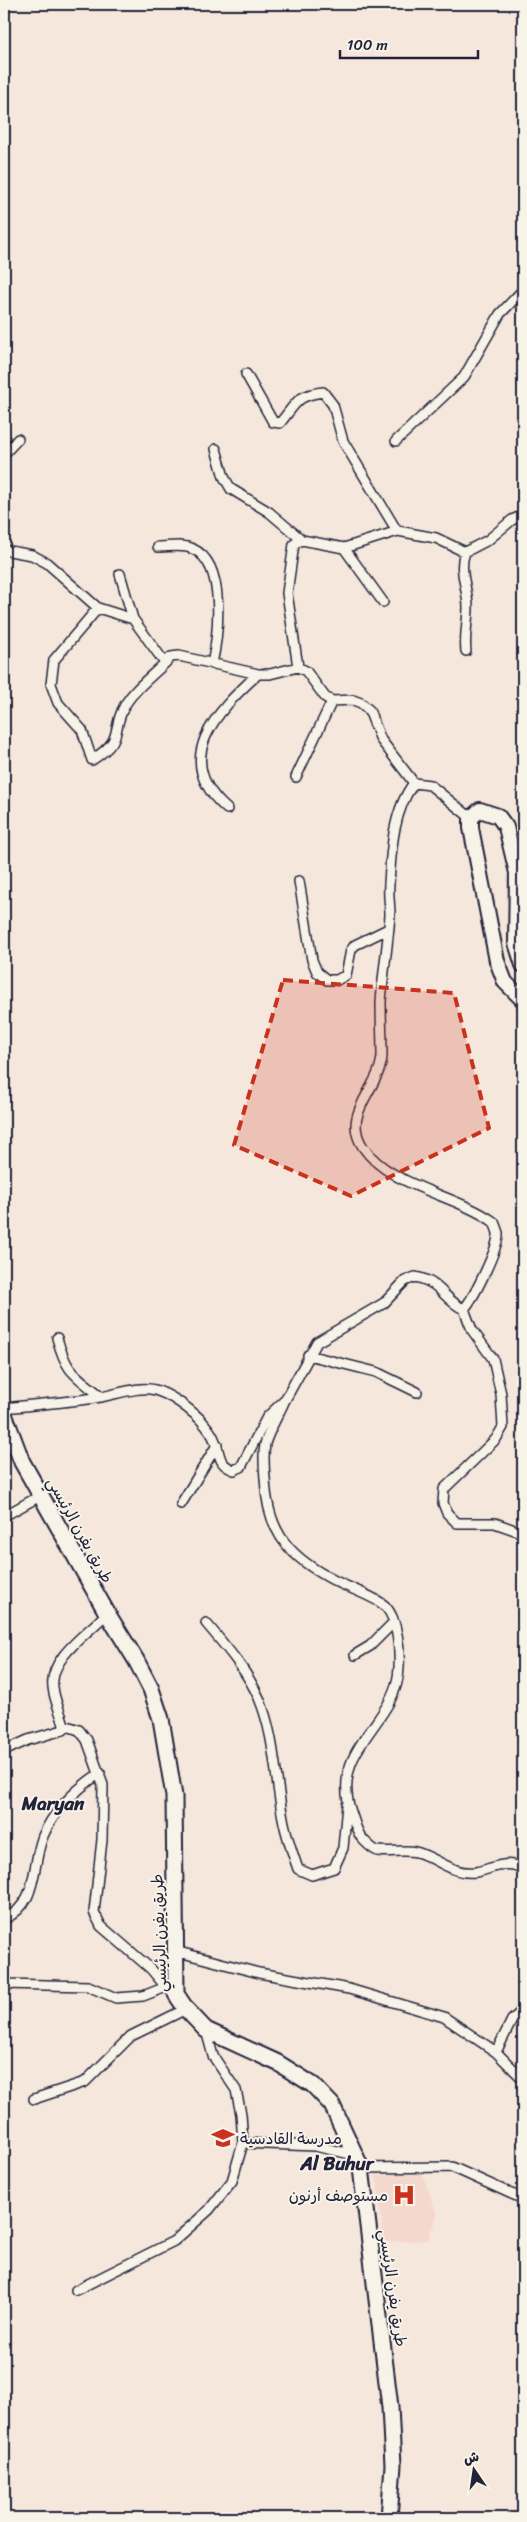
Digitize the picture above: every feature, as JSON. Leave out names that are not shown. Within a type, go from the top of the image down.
[{"type":"main road","name":"طريق يفرن الرئيسي","points":[[4,1414],[12,1439],[40,1496],[136,1660],[151,1689],[161,1719],[174,1796],[175,1951],[171,1991],[206,2030],[278,2063],[313,2085],[332,2105],[358,2161],[390,2407],[393,2465],[389,2518]]},
{"type":"street","points":[[396,441],[464,377],[500,314],[523,290]]},
{"type":"street","points":[[246,374],[273,422],[280,423],[298,398],[310,393],[323,392],[333,406],[343,441],[398,531]]},
{"type":"street","points":[[4,454],[18,439]]},
{"type":"street","points":[[216,449],[224,478],[231,489],[269,512],[302,540],[344,548],[398,531],[436,538],[465,552]]},
{"type":"street","points":[[465,552],[488,540],[512,520],[523,515]]},
{"type":"street","points":[[298,667],[287,594],[291,554],[294,544],[302,540]]},
{"type":"street","points":[[158,548],[194,549],[201,554],[209,566],[219,607],[217,640],[212,664]]},
{"type":"street","points":[[344,548],[383,602]]},
{"type":"street","points":[[4,550],[32,555],[47,563],[98,608],[133,619]]},
{"type":"street","points":[[465,552],[462,566],[468,607],[465,628],[466,651]]},
{"type":"street","points":[[120,574],[133,619],[165,663]]},
{"type":"street","points":[[98,608],[54,660],[51,684],[58,703],[82,730],[92,760],[107,750],[117,736],[124,706],[171,657],[179,656],[258,674],[270,674],[298,667],[306,671],[318,690],[332,701],[353,700],[361,703],[369,710],[381,740],[414,782],[430,785],[471,818],[474,844],[499,967],[505,982],[523,1000]]},
{"type":"street","points":[[227,809],[212,796],[204,780],[200,763],[200,749],[206,734],[235,695],[258,674]]},
{"type":"street","points":[[296,777],[332,701]]},
{"type":"street","points":[[414,782],[406,793],[394,839],[389,886],[388,929],[382,1002],[382,1058],[376,1077],[358,1109],[356,1126],[358,1138],[378,1165],[475,1210],[494,1222],[498,1234],[496,1241],[483,1277],[464,1309]]},
{"type":"street","points":[[471,818],[480,810],[486,811],[498,816],[506,827],[517,873],[516,943],[518,957],[523,965]]},
{"type":"street","points":[[299,881],[312,960],[317,972],[327,980],[337,980],[346,975],[351,950],[355,945],[388,929]]},
{"type":"street","points":[[523,1533],[495,1523],[457,1523],[451,1520],[443,1503],[444,1489],[496,1439],[503,1427],[501,1394],[493,1358],[472,1330],[464,1309],[458,1306],[434,1282],[415,1276],[405,1281],[384,1303],[317,1342],[308,1355],[285,1400],[266,1442],[265,1489],[272,1522],[294,1553],[325,1576],[349,1589],[376,1600],[386,1607],[393,1623],[398,1650],[397,1684],[377,1723],[365,1736],[350,1764],[345,1790],[361,1838],[377,1851],[416,1852],[460,1872],[476,1872],[501,1865],[519,1866],[523,1870]]},
{"type":"street","points":[[57,1338],[63,1360],[70,1372],[102,1397]]},
{"type":"street","points":[[308,1355],[376,1372],[417,1392]]},
{"type":"street","points":[[4,1408],[102,1397],[141,1388],[154,1390],[169,1395],[209,1429],[217,1445],[219,1461],[226,1467],[234,1470],[241,1467],[267,1417],[285,1400]]},
{"type":"street","points":[[181,1504],[217,1445]]},
{"type":"street","points":[[4,1516],[40,1496]]},
{"type":"street","points":[[4,1752],[28,1740],[63,1730],[64,1725],[53,1687],[55,1670],[64,1656],[107,1613]]},
{"type":"street","points":[[206,1623],[243,1668],[259,1699],[272,1744],[282,1817],[298,1869],[312,1875],[334,1868],[343,1848],[344,1824],[348,1802]]},
{"type":"street","points":[[355,1655],[370,1646],[393,1623]]},
{"type":"street","points":[[64,1725],[79,1730],[87,1740],[103,1784],[102,1840],[94,1912],[102,1926],[151,1969],[171,1991]]},
{"type":"street","points":[[4,1919],[25,1904],[30,1894],[43,1837],[51,1821],[82,1786],[100,1773]]},
{"type":"street","points":[[175,1951],[259,1973],[349,1989],[444,2017],[496,2052],[523,2079]]},
{"type":"street","points":[[4,1984],[88,1986],[116,1998],[171,1991]]},
{"type":"street","points":[[34,2099],[84,2082],[131,2036],[186,2009]]},
{"type":"street","points":[[496,2052],[512,2020],[523,2010]]},
{"type":"street","points":[[76,2290],[174,2241],[210,2210],[232,2181],[243,2143],[241,2114],[236,2090],[213,2056],[206,2030]]},
{"type":"street","points":[[243,2143],[315,2146],[358,2161],[452,2167],[523,2199]]},
{"type":"highlighted area","points":[[283,980],[454,993],[489,1128],[351,1196],[234,1145]]},
{"type":"shaded area","name":"مستوصف أرنون","points":[[422,2173],[437,2214],[428,2240],[384,2242],[376,2175]]},
{"type":"place","name":"مدرسة القادسية","points":[[223,2138]]},
{"type":"place","name":"مستوصف أرنون","points":[[404,2195]]},
{"type":"district","name":"Maryan","points":[[53,1803]]},
{"type":"district","name":"Al Buhur","points":[[337,2163]]}]
